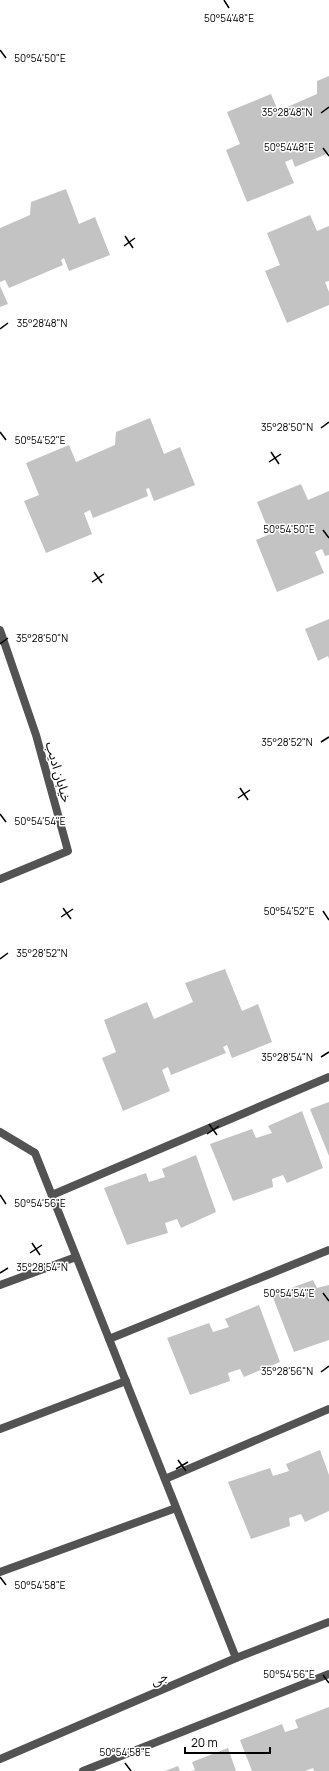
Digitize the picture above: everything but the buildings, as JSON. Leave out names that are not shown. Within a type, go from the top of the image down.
[{"type":"street","name":"خیابان ادیب","points":[[0,630],[36,734],[68,852],[0,879]]},
{"type":"street","points":[[52,1195],[329,1077]]},
{"type":"street","points":[[0,1132],[35,1153],[236,1658]]},
{"type":"street","points":[[109,1339],[329,1250]]},
{"type":"street","points":[[0,1285],[76,1257]]},
{"type":"street","points":[[0,1430],[126,1380]]},
{"type":"street","points":[[165,1479],[329,1409]]},
{"type":"street","points":[[0,1572],[176,1508]]},
{"type":"street","name":"جی","points":[[0,1759],[236,1658],[329,1622]]},
{"type":"street","points":[[83,1771],[329,1674]]}]
